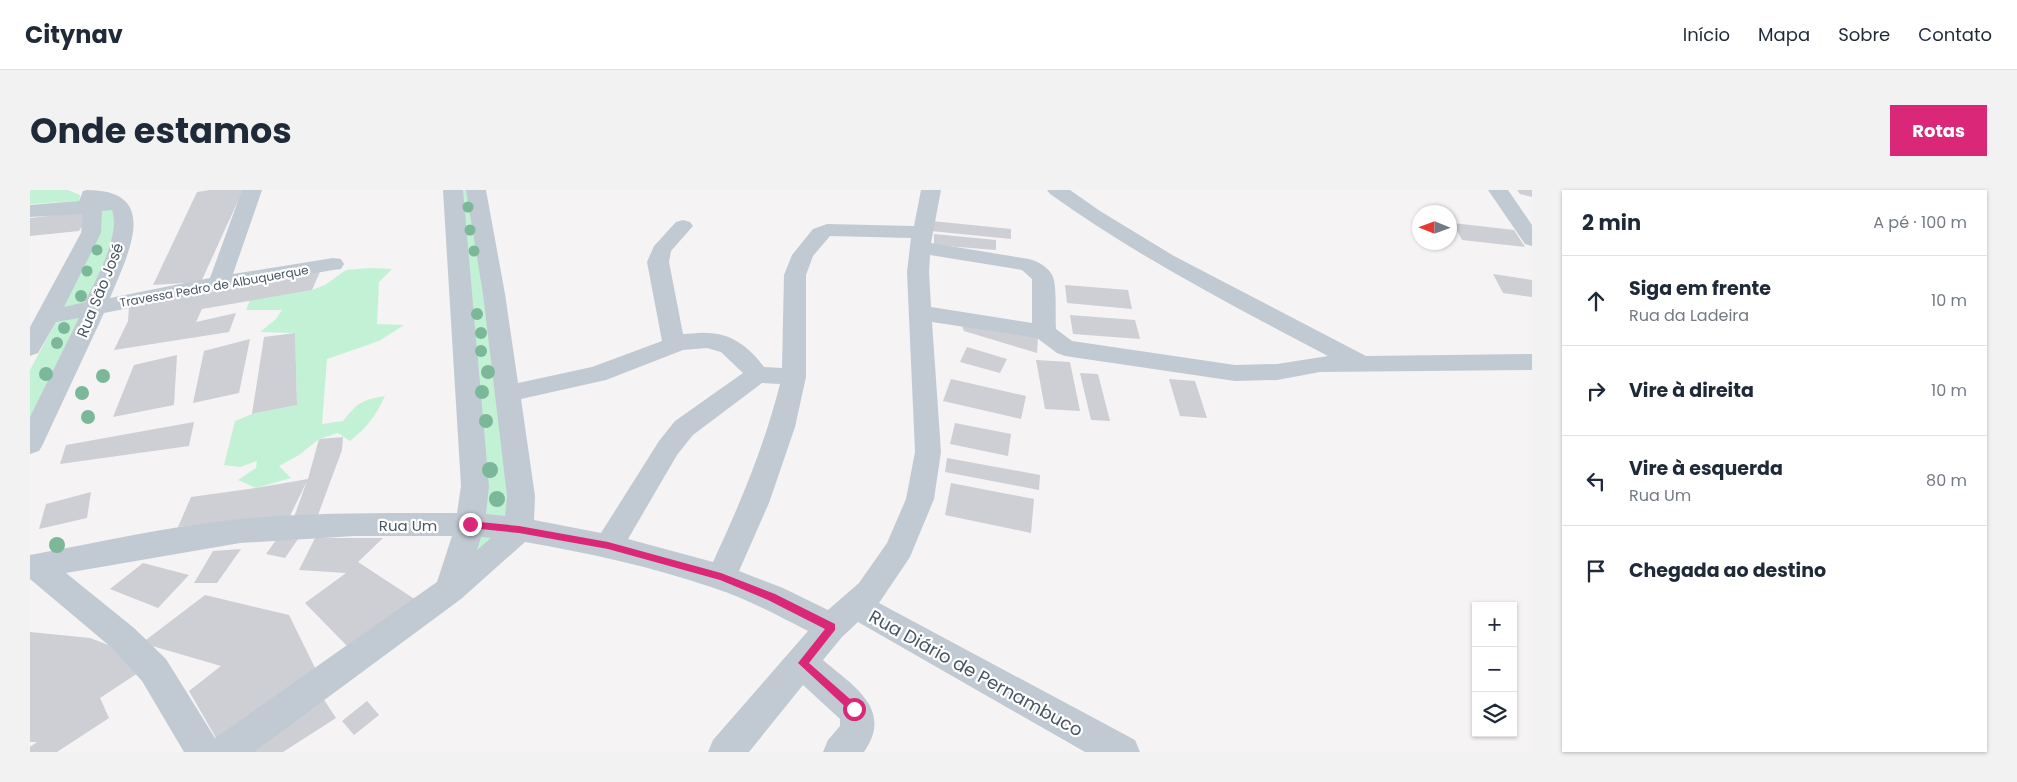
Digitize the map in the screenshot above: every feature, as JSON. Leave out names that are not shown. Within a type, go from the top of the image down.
[{"type":"street","points":[[219,283],[252,190]]},
{"type":"street","points":[[450,590],[470,524],[475,486],[453,190]]},
{"type":"street","points":[[225,752],[450,590],[492,555],[519,529],[521,496],[494,294],[476,190]]},
{"type":"street","points":[[726,752],[803,663],[831,627],[857,606],[870,592],[899,549],[920,498],[928,452],[920,313],[921,240],[931,190]]},
{"type":"street","points":[[1057,190],[1084,210],[1142,246],[1228,294],[1361,363]]},
{"type":"street","points":[[1498,190],[1532,240]]},
{"type":"street","points":[[30,211],[89,197]]},
{"type":"street","name":"Rua São José","points":[[30,348],[91,233],[93,214],[89,197],[118,205],[124,217],[124,231],[95,308],[30,444]]},
{"type":"street","points":[[681,342],[672,338],[658,262],[661,250],[683,226]]},
{"type":"street","points":[[721,577],[755,503],[782,427],[794,377],[795,275],[803,255],[820,233],[827,230],[921,240],[1029,265],[1038,271],[1042,278],[1044,332]]},
{"type":"street","name":"Travessa Pedro de Albuquerque","points":[[47,317],[219,283],[334,264]]},
{"type":"street","points":[[461,299],[494,294]]},
{"type":"street","points":[[920,313],[1044,332],[1065,348],[1235,373],[1277,372],[1320,364],[1532,362]]},
{"type":"street","points":[[507,394],[597,374],[681,342],[717,341],[744,356],[757,375]]},
{"type":"street","points":[[608,546],[668,448],[684,428],[757,375],[794,377]]},
{"type":"street","name":"Rua Um","points":[[33,567],[240,530],[354,524],[470,524],[519,529],[608,546],[721,577],[772,597],[831,627]]},
{"type":"street","points":[[33,567],[124,638],[154,670],[204,752]]},
{"type":"street","name":"Rua Diário de Pernambuco","points":[[857,606],[1114,750]]},
{"type":"street","points":[[803,663],[854,709],[858,716],[860,726],[856,735],[841,752]]},
{"type":"green space","points":[[30,190],[68,190],[80,195],[79,201],[30,204]]},
{"type":"green space","points":[[454,190],[476,190],[519,529],[450,590],[470,524]]},
{"type":"green space","points":[[90,195],[124,217],[30,435],[30,370],[65,305]]},
{"type":"green space","points":[[392,269],[379,282],[377,324],[404,325],[379,341],[327,359],[322,424],[343,421],[361,403],[385,396],[378,410],[366,426],[350,441],[338,433],[319,439],[299,455],[279,466],[291,478],[256,488],[238,480],[256,468],[257,461],[240,467],[224,465],[235,421],[252,414],[297,405],[295,333],[260,332],[276,319],[282,310],[246,310],[250,300],[312,290],[325,285],[346,270]]},
{"type":"building","points":[[243,190],[201,282],[153,285],[197,192]]},
{"type":"building","points":[[1517,190],[1532,190],[1532,197],[1520,194]]},
{"type":"building","points":[[92,211],[79,231],[30,236],[30,218]]},
{"type":"building","points":[[932,221],[1011,229],[1011,239],[931,231]]},
{"type":"building","points":[[1457,223],[1514,230],[1525,247],[1462,240],[1457,231]]},
{"type":"building","points":[[934,234],[996,240],[996,250],[934,245]]},
{"type":"building","points":[[320,272],[312,290],[202,309],[196,322],[236,313],[229,332],[114,350],[128,321],[129,307]]},
{"type":"building","points":[[1493,274],[1532,280],[1532,297],[1503,293]]},
{"type":"building","points":[[1065,285],[1128,290],[1132,309],[1067,303]]},
{"type":"building","points":[[1070,315],[1135,320],[1140,339],[1073,334]]},
{"type":"building","points":[[962,326],[1038,337],[1037,353],[964,331]]},
{"type":"building","points":[[295,333],[297,405],[252,414],[264,337]]},
{"type":"building","points":[[250,339],[239,393],[193,403],[204,351]]},
{"type":"building","points":[[967,347],[1007,359],[1000,373],[960,362]]},
{"type":"building","points":[[177,355],[174,405],[113,417],[134,365]]},
{"type":"building","points":[[1036,360],[1070,362],[1080,411],[1045,409]]},
{"type":"building","points":[[1080,373],[1098,374],[1110,421],[1091,420]]},
{"type":"building","points":[[951,379],[1026,396],[1021,419],[943,401]]},
{"type":"building","points":[[1169,379],[1195,381],[1207,418],[1180,416]]},
{"type":"building","points":[[194,422],[189,446],[60,464],[66,445]]},
{"type":"building","points":[[955,423],[1011,434],[1008,456],[950,444]]},
{"type":"building","points":[[343,437],[342,450],[318,515],[294,517],[307,481],[289,518],[235,520],[178,527],[191,497],[308,479],[319,439]]},
{"type":"building","points":[[947,458],[1040,475],[1039,490],[945,472]]},
{"type":"building","points":[[951,483],[1034,499],[1031,533],[945,515]]},
{"type":"building","points":[[91,492],[87,518],[39,529],[46,504]]},
{"type":"building","points":[[315,538],[383,538],[358,562],[416,600],[348,647],[305,603],[346,573],[299,570]]},
{"type":"building","points":[[298,539],[285,558],[266,554],[276,540]]},
{"type":"building","points":[[241,549],[217,583],[194,583],[213,551]]},
{"type":"building","points":[[143,563],[189,575],[158,608],[110,589]]},
{"type":"building","points":[[205,595],[289,615],[318,674],[216,738],[189,691],[221,666],[142,643]]},
{"type":"building","points":[[30,632],[90,638],[122,650],[141,671],[100,698],[109,718],[57,752],[30,752],[30,747],[37,742],[30,742]]},
{"type":"building","points":[[321,695],[336,718],[283,752],[244,752]]},
{"type":"building","points":[[367,701],[379,715],[354,735],[342,721]]},
{"type":"route","points":[[470,524],[519,529],[608,546],[665,560],[721,577],[772,597],[831,627],[803,663],[854,709]]}]
